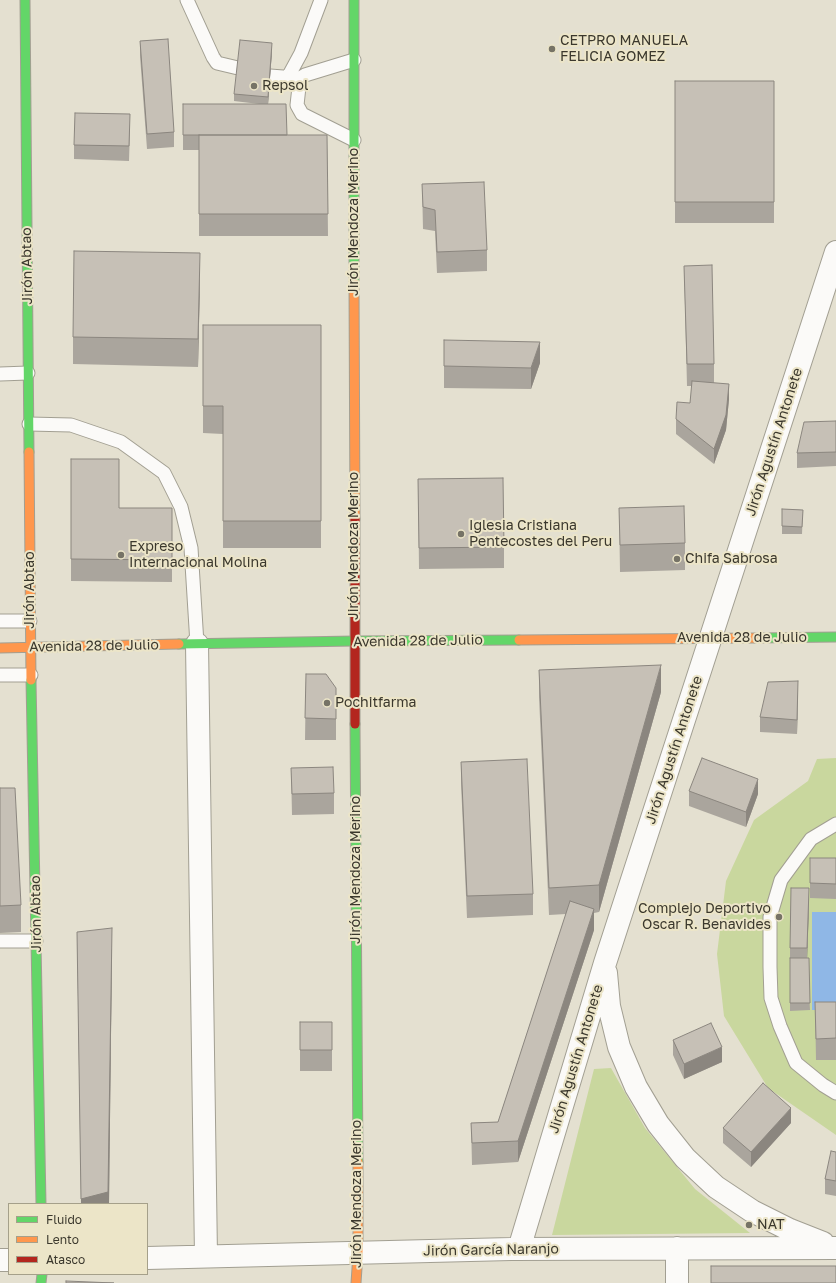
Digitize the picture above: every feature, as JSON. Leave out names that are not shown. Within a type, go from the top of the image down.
[{"type":"street","name":"Jirón Abtao","points":[[25,0],[30,620],[41,1203]]},
{"type":"street","name":"Jirón Mendoza Merino","points":[[354,0],[358,1253],[356,1283]]},
{"type":"street","name":"Jirón Agustín Antonete","points":[[519,1249],[605,963],[836,252]]},
{"type":"street","name":"Avenida 28 de Julio","points":[[0,648],[355,641],[836,637]]},
{"type":"street","points":[[197,644],[206,1256]]},
{"type":"street","points":[[605,963],[609,1006],[619,1048],[636,1087],[658,1124],[680,1152],[716,1187],[752,1211],[790,1230],[835,1248]]},
{"type":"street","points":[[677,1248],[677,1283]]},
{"type":"street","name":"Jirón García Naranjo","points":[[148,1258],[519,1249],[835,1248]]},
{"type":"lane","points":[[187,0],[217,63],[238,68]]},
{"type":"lane","points":[[321,0],[301,53],[294,78],[297,105],[302,114],[354,140]]},
{"type":"lane","points":[[270,76],[294,78],[354,60]]},
{"type":"lane","points":[[0,374],[28,373]]},
{"type":"lane","points":[[29,424],[71,425],[121,442],[164,473],[181,507],[191,548],[197,644]]},
{"type":"lane","points":[[0,621],[30,620]]},
{"type":"lane","points":[[0,675],[31,675]]},
{"type":"lane","points":[[836,824],[811,839],[781,880],[770,917],[770,967],[771,998],[780,1026],[796,1063],[823,1085],[836,1093]]},
{"type":"lane","points":[[0,941],[36,941]]},
{"type":"green space","name":"Complejo Deportivo Oscar R. Benavides","points":[[836,758],[836,1135],[768,1088],[724,1016],[717,954],[726,881],[754,820],[808,781],[817,759]]},
{"type":"green space","points":[[611,1068],[645,1128],[695,1189],[750,1233],[552,1235],[594,1069]]},
{"type":"water","points":[[812,912],[836,912],[836,1010],[812,1010]]},
{"type":"building","points":[[168,39],[174,132],[147,134],[140,41]]},
{"type":"building","points":[[240,40],[272,43],[268,97],[234,94]]},
{"type":"building","points":[[675,81],[774,81],[774,202],[675,202]]},
{"type":"building","points":[[183,104],[286,104],[287,135],[183,135]]},
{"type":"building","points":[[75,113],[130,114],[129,146],[74,145]]},
{"type":"building","points":[[199,135],[327,135],[328,214],[199,214]]},
{"type":"building","points":[[484,182],[487,250],[437,252],[435,210],[423,207],[422,184]]},
{"type":"building","points":[[74,251],[200,253],[198,339],[73,337]]},
{"type":"building","points":[[712,265],[714,364],[687,364],[684,266]]},
{"type":"building","points":[[203,325],[321,325],[321,521],[223,521],[223,406],[203,406]]},
{"type":"building","points":[[444,340],[540,342],[531,368],[444,366]]},
{"type":"building","points":[[692,381],[729,384],[726,415],[714,449],[676,419],[677,402],[690,403]]},
{"type":"building","points":[[836,421],[836,452],[797,453],[804,422]]},
{"type":"building","name":"Expreso Internacional Molina","points":[[71,459],[119,459],[119,508],[172,508],[172,560],[71,559]]},
{"type":"building","name":"Iglesia Cristiana Pentecostes del Peru","points":[[503,478],[504,547],[419,548],[418,479]]},
{"type":"building","points":[[684,506],[685,543],[620,545],[619,508]]},
{"type":"building","points":[[782,509],[803,510],[802,527],[782,526]]},
{"type":"building","points":[[661,665],[599,885],[549,888],[539,670]]},
{"type":"building","points":[[306,674],[326,674],[336,688],[336,719],[305,718]]},
{"type":"building","points":[[798,681],[797,720],[760,717],[768,682]]},
{"type":"building","points":[[702,758],[758,779],[746,812],[689,791]]},
{"type":"building","points":[[527,759],[533,894],[467,896],[461,762]]},
{"type":"building","points":[[333,767],[334,793],[292,794],[291,768]]},
{"type":"building","points":[[0,788],[15,788],[21,905],[0,906]]},
{"type":"building","points":[[810,858],[836,858],[836,884],[810,883]]},
{"type":"building","points":[[791,888],[809,888],[807,948],[790,948]]},
{"type":"building","points":[[570,901],[594,909],[518,1141],[472,1143],[471,1123],[498,1122]]},
{"type":"building","points":[[112,928],[108,1192],[81,1199],[77,932]]},
{"type":"building","points":[[790,958],[809,958],[810,1003],[790,1003]]},
{"type":"building","points":[[815,1002],[836,1002],[836,1038],[816,1039]]},
{"type":"building","points":[[300,1022],[332,1022],[332,1050],[300,1050]]},
{"type":"building","points":[[711,1023],[722,1047],[684,1064],[673,1040]]},
{"type":"building","points":[[763,1083],[791,1108],[751,1152],[723,1128]]},
{"type":"building","points":[[831,1151],[836,1152],[836,1181],[825,1179]]},
{"type":"building","points":[[711,1266],[836,1266],[836,1283],[711,1283]]},
{"type":"building","points":[[66,1281],[114,1283],[66,1283]]},
{"type":"traffic: fast","points":[[25,0],[29,452]]},
{"type":"traffic: fast","points":[[354,0],[354,283]]},
{"type":"traffic: fast","points":[[756,638],[836,637]]},
{"type":"traffic: fast","points":[[179,644],[519,640]]},
{"type":"traffic: fast","points":[[31,680],[41,1203]]},
{"type":"traffic: fast","points":[[355,724],[358,1162]]},
{"type":"traffic: fast","points":[[41,1283],[42,1275]]},
{"type":"traffic: slow","points":[[354,283],[355,519]]},
{"type":"traffic: slow","points":[[29,452],[31,680]]},
{"type":"traffic: slow","points":[[519,640],[756,638]]},
{"type":"traffic: slow","points":[[0,648],[179,644]]},
{"type":"traffic: slow","points":[[356,1283],[358,1253],[358,1162]]},
{"type":"traffic: jam","points":[[355,519],[355,724]]},
{"type":"place","name":"CETPRO MANUELA FELICIA GOMEZ","points":[[552,49]]},
{"type":"place","name":"Repsol","points":[[254,86]]},
{"type":"place","name":"Iglesia Cristiana Pentecostes del Peru","points":[[461,534]]},
{"type":"place","name":"Expreso Internacional Molina","points":[[121,555]]},
{"type":"place","name":"Chifa Sabrosa","points":[[677,559]]},
{"type":"place","name":"Pochitfarma","points":[[327,703]]},
{"type":"place","name":"Complejo Deportivo Oscar R. Benavides","points":[[779,917]]},
{"type":"place","name":"NAT","points":[[749,1225]]}]
